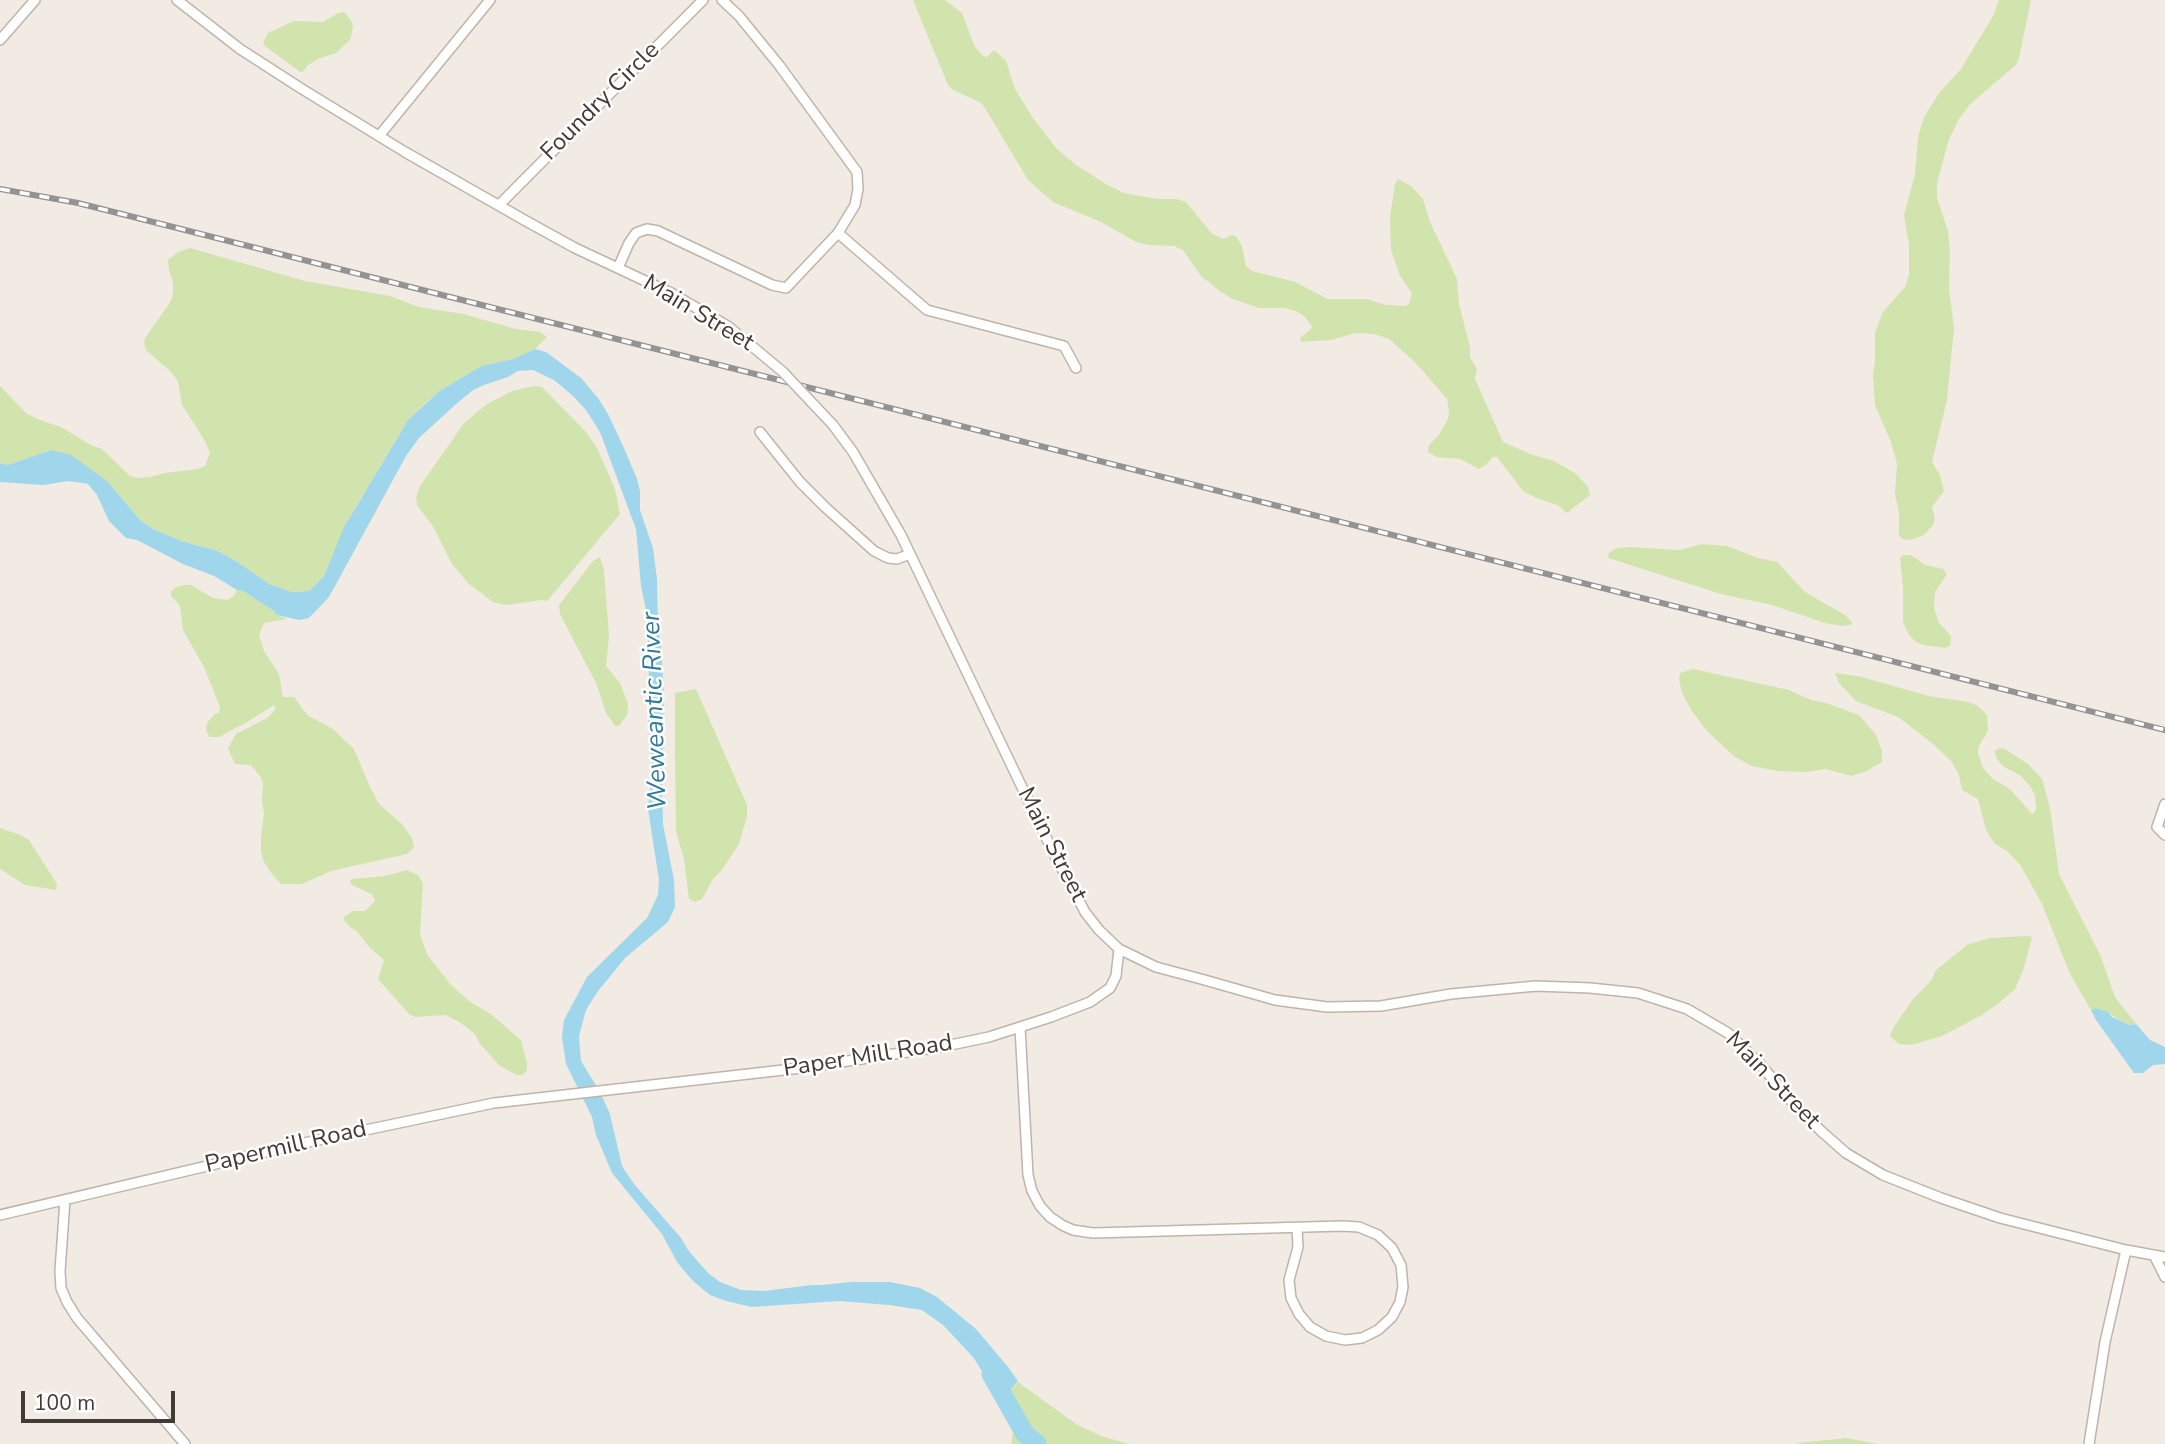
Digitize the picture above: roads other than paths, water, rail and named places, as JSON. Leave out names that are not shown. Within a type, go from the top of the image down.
[{"type":"street","points":[[0,40],[36,0]]},
{"type":"street","name":"Main Street","points":[[177,0],[240,48],[302,89],[499,205],[575,247],[671,293],[729,327],[783,372],[833,425],[853,452],[910,554],[1054,854],[1085,912],[1119,949],[1156,967],[1213,983],[1275,1000],[1327,1007],[1381,1006],[1451,994],[1536,986],[1637,993],[1687,1009],[1728,1032],[1821,1132],[1846,1153],[1883,1175],[2000,1218],[2126,1250],[2165,1257]]},
{"type":"street","name":"Foundry Circle","points":[[499,205],[703,0]]},
{"type":"street","points":[[618,268],[636,233],[647,229],[658,231],[772,285],[786,288],[838,233],[855,205],[857,172],[779,65],[739,16],[722,0]]},
{"type":"street","points":[[379,136],[485,2]]},
{"type":"street","points":[[838,233],[918,305],[952,318],[1064,346],[1076,369]]},
{"type":"street","points":[[760,432],[808,490],[874,551],[897,559],[910,554]]},
{"type":"street","points":[[2165,804],[2157,827],[2165,835]]},
{"type":"street","name":"Paper Mill Road","points":[[576,1094],[801,1068],[989,1037],[1090,1002],[1110,988],[1116,976],[1119,949]]},
{"type":"street","points":[[1020,1027],[1028,1175],[1040,1206],[1056,1221],[1073,1230],[1093,1233],[1342,1226],[1359,1227],[1378,1235],[1392,1248],[1401,1265],[1403,1287],[1400,1303],[1392,1317],[1378,1330],[1362,1338],[1345,1340],[1326,1336],[1310,1327],[1298,1314],[1291,1298],[1289,1280],[1298,1247],[1297,1228]]},
{"type":"street","name":"Papermill Road","points":[[0,1215],[379,1126],[494,1103],[576,1094]]},
{"type":"street","points":[[65,1200],[60,1270],[61,1289],[67,1302],[76,1318],[185,1444]]},
{"type":"street","points":[[2089,1444],[2105,1342],[2126,1250]]},
{"type":"street","points":[[2154,1255],[2165,1277]]},
{"type":"water","points":[[535,349],[546,352],[581,378],[608,414],[637,479],[640,510],[653,548],[657,579],[664,696],[663,824],[674,880],[675,907],[668,922],[625,958],[598,991],[586,1010],[579,1036],[581,1061],[610,1114],[622,1166],[688,1250],[708,1273],[720,1282],[741,1290],[764,1291],[851,1282],[890,1282],[920,1288],[937,1297],[976,1329],[1018,1381],[1001,1401],[973,1357],[943,1325],[922,1310],[839,1301],[752,1307],[710,1295],[693,1281],[677,1262],[662,1234],[612,1173],[596,1135],[592,1117],[566,1064],[562,1037],[564,1020],[587,977],[647,918],[658,895],[659,880],[648,809],[652,766],[648,718],[649,654],[636,529],[600,432],[573,396],[554,380],[533,370],[518,371],[473,390],[419,438],[406,456],[329,597],[309,618],[299,620],[277,615],[243,591],[214,576],[183,564],[137,540],[126,538],[109,521],[97,495],[88,484],[69,481],[43,485],[0,482],[0,463],[8,465],[51,450],[71,455],[107,481],[140,520],[153,529],[181,541],[218,551],[269,584],[292,592],[309,591],[324,576],[344,527],[408,420],[438,392],[481,366],[513,359]]},
{"type":"water","points":[[2096,1008],[2130,1025],[2136,1024],[2150,1040],[2165,1047],[2165,1064],[2153,1065],[2143,1073],[2134,1073],[2096,1020],[2091,1010]]},
{"type":"waterway","name":"Weweantic River","points":[[991,1374],[1025,1434],[1037,1444]]},
{"type":"railway","points":[[0,189],[78,203],[2165,730]]}]
